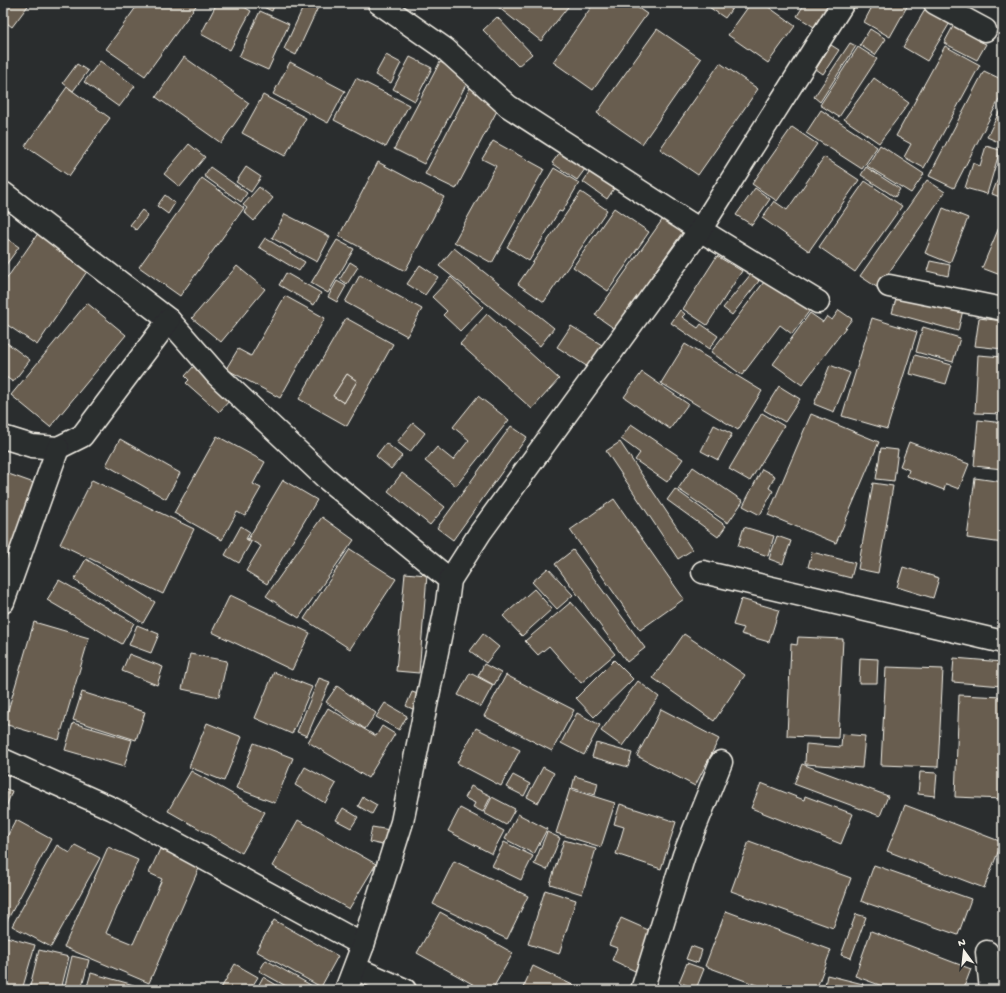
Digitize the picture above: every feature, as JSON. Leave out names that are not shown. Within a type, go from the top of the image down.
[{"type":"street","points":[[379,3],[445,49],[508,106],[700,230],[818,302]]},
{"type":"street","points":[[346,990],[363,945],[402,822],[447,603],[450,580],[480,533],[700,230],[843,3]]},
{"type":"street","points":[[936,3],[986,30]]},
{"type":"street","points":[[3,193],[169,320],[217,374],[327,479],[450,580]]},
{"type":"street","points":[[889,286],[1003,309]]},
{"type":"street","points":[[3,437],[32,446],[58,448],[82,436],[169,320]]},
{"type":"street","points":[[3,602],[58,448]]},
{"type":"street","points":[[703,572],[1003,642]]},
{"type":"street","points":[[3,760],[113,809],[363,945]]},
{"type":"street","points":[[642,990],[684,855],[721,762]]},
{"type":"street","points":[[987,952],[991,990]]},
{"type":"street","points":[[355,968],[405,990]]},
{"type":"building","points":[[3,3],[30,3],[12,27],[3,20]]},
{"type":"building","points":[[139,3],[198,3],[145,76],[106,49]]},
{"type":"building","points":[[217,3],[237,3],[251,11],[230,50],[201,34]]},
{"type":"building","points":[[260,3],[275,3],[272,11],[259,5]]},
{"type":"building","points":[[305,3],[320,3],[296,55],[284,49]]},
{"type":"building","points":[[501,3],[571,3],[541,41],[498,7]]},
{"type":"building","points":[[594,3],[631,3],[647,14],[593,90],[553,62]]},
{"type":"building","points":[[703,3],[736,3],[725,18]]},
{"type":"building","points":[[751,3],[763,3],[795,26],[768,63],[728,35]]},
{"type":"building","points":[[805,3],[830,3],[814,27],[797,16]]},
{"type":"building","points":[[874,3],[909,3],[890,37],[864,22]]},
{"type":"building","points":[[929,3],[954,16],[927,61],[903,47]]},
{"type":"building","points":[[260,11],[289,24],[268,70],[239,57]]},
{"type":"building","points":[[497,17],[532,54],[518,66],[483,30]]},
{"type":"building","points":[[957,19],[984,33],[979,41],[986,44],[977,60],[944,43]]},
{"type":"building","points":[[657,29],[701,59],[642,144],[597,113]]},
{"type":"building","points":[[870,29],[886,39],[875,55],[860,45]]},
{"type":"building","points":[[850,43],[856,46],[820,102],[814,97]]},
{"type":"building","points":[[831,45],[839,50],[823,74],[816,69]]},
{"type":"building","points":[[945,46],[980,65],[924,168],[904,157],[911,144],[896,136]]},
{"type":"building","points":[[858,47],[877,59],[839,117],[820,105]]},
{"type":"building","points":[[386,55],[401,63],[391,83],[375,75]]},
{"type":"building","points":[[184,57],[249,103],[221,143],[156,97]]},
{"type":"building","points":[[410,57],[432,68],[415,101],[393,89]]},
{"type":"building","points":[[100,61],[135,86],[119,107],[84,82]]},
{"type":"building","points":[[290,62],[345,91],[328,123],[273,94]]},
{"type":"building","points":[[440,62],[470,77],[424,164],[394,149]]},
{"type":"building","points":[[720,63],[758,89],[698,175],[660,149]]},
{"type":"building","points":[[77,64],[88,71],[73,91],[63,83]]},
{"type":"building","points":[[984,71],[1003,80],[1003,92],[954,188],[929,176]]},
{"type":"building","points":[[356,78],[409,105],[386,147],[334,120]]},
{"type":"building","points":[[874,78],[909,103],[879,143],[844,119]]},
{"type":"building","points":[[67,87],[110,118],[69,176],[25,146]]},
{"type":"building","points":[[470,88],[501,103],[456,189],[425,174]]},
{"type":"building","points":[[263,95],[306,118],[285,156],[242,133]]},
{"type":"building","points":[[1003,104],[1003,144],[987,137]]},
{"type":"building","points":[[821,110],[877,147],[862,169],[806,133]]},
{"type":"building","points":[[792,127],[817,144],[777,201],[752,184]]},
{"type":"building","points":[[493,141],[544,169],[492,263],[454,242],[496,166],[482,159]]},
{"type":"building","points":[[189,144],[205,157],[180,187],[164,174]]},
{"type":"building","points":[[880,145],[924,174],[911,193],[867,166]]},
{"type":"building","points":[[986,146],[1000,150],[987,194],[965,188],[973,163],[980,166]]},
{"type":"building","points":[[563,148],[588,165],[577,180],[552,163]]},
{"type":"building","points":[[824,157],[859,180],[809,251],[762,218],[774,201],[787,210]]},
{"type":"building","points":[[378,162],[444,197],[405,271],[339,236]]},
{"type":"building","points":[[210,167],[247,193],[241,202],[204,176]]},
{"type":"building","points":[[246,167],[261,177],[251,192],[236,182]]},
{"type":"building","points":[[593,167],[617,184],[607,199],[583,182]]},
{"type":"building","points":[[866,167],[900,189],[895,197],[861,175]]},
{"type":"building","points":[[554,168],[579,183],[562,212],[559,211],[529,261],[507,247]]},
{"type":"building","points":[[1001,171],[1003,172],[1003,188],[1000,197],[992,194]]},
{"type":"building","points":[[202,178],[244,208],[180,296],[139,267]]},
{"type":"building","points":[[927,180],[945,192],[878,288],[860,276]]},
{"type":"building","points":[[865,181],[902,206],[855,272],[819,247]]},
{"type":"building","points":[[259,187],[273,198],[254,221],[244,212],[247,208],[243,205]]},
{"type":"building","points":[[755,188],[770,199],[752,225],[736,215]]},
{"type":"building","points":[[581,192],[607,210],[544,302],[518,284]]},
{"type":"building","points":[[165,195],[175,203],[168,214],[157,206]]},
{"type":"building","points":[[614,208],[649,232],[608,291],[573,267]]},
{"type":"building","points":[[943,208],[968,218],[950,263],[925,253]]},
{"type":"building","points":[[142,210],[148,215],[136,230],[130,225]]},
{"type":"building","points":[[285,214],[330,237],[317,262],[272,238]]},
{"type":"building","points":[[665,216],[684,230],[615,329],[595,315]]},
{"type":"building","points":[[1000,225],[1003,227],[1003,276],[982,268]]},
{"type":"building","points":[[41,229],[92,264],[37,345],[3,322],[3,284]]},
{"type":"building","points":[[3,236],[19,247],[3,269]]},
{"type":"building","points":[[265,238],[305,262],[299,271],[259,247]]},
{"type":"building","points":[[337,240],[354,249],[328,293],[311,283]]},
{"type":"building","points":[[454,248],[554,328],[540,346],[439,266]]},
{"type":"building","points":[[717,256],[742,271],[707,325],[683,309]]},
{"type":"building","points":[[930,261],[950,265],[948,276],[927,271]]},
{"type":"building","points":[[350,262],[358,267],[347,284],[340,279]]},
{"type":"building","points":[[420,265],[438,277],[425,295],[407,284]]},
{"type":"building","points":[[237,266],[265,289],[221,342],[192,318]]},
{"type":"building","points":[[286,273],[321,293],[314,305],[279,285]]},
{"type":"building","points":[[751,274],[759,281],[732,315],[723,308]]},
{"type":"building","points":[[360,275],[422,309],[407,336],[345,302]]},
{"type":"building","points":[[451,277],[483,307],[460,331],[443,315],[447,311],[432,297]]},
{"type":"building","points":[[767,278],[810,310],[792,334],[780,325],[742,375],[711,352]]},
{"type":"building","points":[[337,281],[346,286],[337,302],[328,297]]},
{"type":"building","points":[[898,292],[963,310],[958,331],[892,313]]},
{"type":"building","points":[[285,296],[325,318],[280,398],[226,369],[238,349],[251,356]]},
{"type":"building","points":[[87,303],[126,335],[50,427],[11,395]]},
{"type":"building","points":[[680,310],[685,314],[682,317],[698,328],[701,324],[718,336],[709,349],[671,323]]},
{"type":"building","points":[[839,310],[852,319],[802,385],[773,364],[810,313],[823,322],[827,316],[832,320]]},
{"type":"building","points":[[487,314],[559,379],[532,409],[460,344]]},
{"type":"building","points":[[346,318],[393,344],[347,426],[299,399]],"holes":[[[347,374],[357,381],[344,403],[333,396]]]},
{"type":"building","points":[[872,318],[917,332],[887,429],[842,416]]},
{"type":"building","points":[[979,318],[1003,321],[1003,349],[975,346]]},
{"type":"building","points":[[571,326],[602,345],[588,367],[557,347]]},
{"type":"building","points":[[923,327],[960,338],[953,362],[916,352]]},
{"type":"building","points":[[3,340],[30,360],[13,382],[3,375]]},
{"type":"building","points":[[685,344],[762,391],[738,430],[661,383]]},
{"type":"building","points":[[915,355],[952,365],[946,384],[910,374]]},
{"type":"building","points":[[978,355],[1003,357],[1003,414],[975,413]]},
{"type":"building","points":[[830,365],[850,373],[834,412],[814,404]]},
{"type":"building","points":[[194,366],[231,399],[219,412],[186,383],[189,380],[185,376]]},
{"type":"building","points":[[642,372],[688,404],[670,429],[624,397]]},
{"type":"building","points":[[347,374],[357,381],[344,403],[333,396]]},
{"type":"building","points":[[779,386],[800,399],[785,422],[764,410]]},
{"type":"building","points":[[478,396],[509,420],[456,486],[425,461],[437,447],[453,460],[469,440],[453,427]]},
{"type":"building","points":[[762,413],[784,426],[750,481],[729,469]]},
{"type":"building","points":[[811,414],[879,442],[836,543],[768,515]]},
{"type":"building","points":[[978,420],[1003,423],[1003,469],[974,466]]},
{"type":"building","points":[[413,423],[425,433],[410,452],[397,442]]},
{"type":"building","points":[[631,424],[683,459],[667,482],[635,460],[640,453],[621,439]]},
{"type":"building","points":[[714,425],[732,434],[718,460],[701,451]]},
{"type":"building","points":[[511,426],[527,437],[453,540],[437,528]]},
{"type":"building","points":[[217,436],[265,462],[253,484],[261,488],[245,516],[237,512],[222,540],[174,513]]},
{"type":"building","points":[[120,439],[180,473],[166,499],[106,465]]},
{"type":"building","points":[[620,442],[692,550],[678,559],[606,451]]},
{"type":"building","points":[[909,442],[969,464],[959,489],[946,484],[944,490],[907,476],[909,470],[900,466]]},
{"type":"building","points":[[386,443],[402,456],[391,469],[376,456]]},
{"type":"building","points":[[881,448],[898,450],[894,481],[876,479]]},
{"type":"building","points":[[693,467],[743,501],[728,523],[678,489]]},
{"type":"building","points":[[762,469],[775,476],[769,488],[773,491],[760,515],[743,506]]},
{"type":"building","points":[[3,472],[34,483],[4,567],[3,567]]},
{"type":"building","points":[[402,473],[445,507],[430,525],[388,491]]},
{"type":"building","points":[[975,478],[1003,482],[1003,543],[967,538]]},
{"type":"building","points":[[92,480],[194,529],[163,594],[60,544]]},
{"type":"building","points":[[283,480],[317,500],[267,584],[246,571],[261,546],[248,539]]},
{"type":"building","points":[[873,483],[893,486],[878,573],[858,569]]},
{"type":"building","points":[[675,489],[726,526],[718,537],[667,500]]},
{"type":"building","points":[[614,499],[684,599],[640,630],[570,530]]},
{"type":"building","points":[[322,517],[354,540],[299,618],[266,596]]},
{"type":"building","points":[[241,526],[250,532],[246,539],[251,542],[239,563],[225,555]]},
{"type":"building","points":[[744,527],[774,536],[768,556],[738,546]]},
{"type":"building","points":[[777,536],[791,541],[783,564],[769,559]]},
{"type":"building","points":[[350,549],[396,579],[350,649],[304,619]]},
{"type":"building","points":[[573,550],[645,648],[627,662],[555,564]]},
{"type":"building","points":[[812,552],[855,563],[851,578],[808,567]]},
{"type":"building","points":[[86,559],[155,602],[143,623],[74,580]]},
{"type":"building","points":[[903,567],[939,578],[933,598],[897,587]]},
{"type":"building","points":[[548,568],[573,595],[557,609],[532,582]]},
{"type":"building","points":[[405,573],[427,575],[419,673],[396,671]]},
{"type":"building","points":[[59,580],[134,623],[122,644],[47,600]]},
{"type":"building","points":[[534,589],[552,609],[522,636],[503,616]]},
{"type":"building","points":[[230,595],[310,633],[292,670],[212,632]]},
{"type":"building","points":[[741,599],[779,610],[769,642],[741,634],[744,628],[733,625]]},
{"type":"building","points":[[571,602],[615,654],[581,683],[549,646],[538,655],[525,641]]},
{"type":"building","points":[[34,622],[89,638],[59,740],[4,724]]},
{"type":"building","points":[[137,625],[159,634],[151,653],[129,645]]},
{"type":"building","points":[[483,634],[499,647],[486,663],[470,651]]},
{"type":"building","points":[[684,634],[745,675],[714,721],[653,678]]},
{"type":"building","points":[[798,637],[843,639],[838,738],[787,736],[791,644],[797,645]]},
{"type":"building","points":[[129,654],[163,667],[157,685],[122,671]]},
{"type":"building","points":[[190,654],[227,661],[219,697],[182,689]]},
{"type":"building","points":[[860,658],[878,659],[877,683],[859,683]]},
{"type":"building","points":[[954,658],[1003,662],[1003,686],[952,682]]},
{"type":"building","points":[[614,660],[633,679],[594,717],[576,698]]},
{"type":"building","points":[[484,664],[501,673],[494,685],[478,676]]},
{"type":"building","points":[[886,667],[943,669],[938,767],[881,765]]},
{"type":"building","points":[[274,672],[312,687],[292,734],[255,718]]},
{"type":"building","points":[[470,673],[493,685],[481,707],[458,695]]},
{"type":"building","points":[[506,675],[574,710],[552,751],[484,716]]},
{"type":"building","points":[[319,678],[330,682],[307,736],[297,732]]},
{"type":"building","points":[[638,681],[659,697],[622,746],[601,731]]},
{"type":"building","points":[[337,686],[376,713],[365,729],[326,702]]},
{"type":"building","points":[[82,692],[145,712],[136,740],[73,720]]},
{"type":"building","points":[[412,692],[421,695],[415,710],[406,706]]},
{"type":"building","points":[[959,695],[1003,697],[1003,799],[955,797]]},
{"type":"building","points":[[385,703],[407,716],[399,730],[376,717]]},
{"type":"building","points":[[328,708],[376,736],[382,726],[395,734],[368,778],[308,742]]},
{"type":"building","points":[[661,709],[719,739],[695,786],[637,756]]},
{"type":"building","points":[[577,713],[600,725],[584,755],[561,743]]},
{"type":"building","points":[[73,723],[132,740],[124,767],[65,750]]},
{"type":"building","points":[[207,723],[242,737],[224,781],[189,767]]},
{"type":"building","points":[[476,728],[520,750],[501,786],[457,763]]},
{"type":"building","points":[[842,734],[865,736],[862,768],[805,764],[806,744],[841,747]]},
{"type":"building","points":[[254,743],[293,758],[275,803],[236,788]]},
{"type":"building","points":[[596,743],[632,753],[628,767],[592,757]]},
{"type":"building","points":[[802,764],[888,796],[880,816],[794,784]]},
{"type":"building","points":[[305,767],[336,784],[325,803],[295,785]]},
{"type":"building","points":[[543,767],[554,773],[538,803],[527,797]]},
{"type":"building","points":[[191,771],[265,812],[242,853],[168,811]]},
{"type":"building","points":[[920,772],[937,773],[935,796],[918,794]]},
{"type":"building","points":[[513,775],[530,784],[524,796],[506,787]]},
{"type":"building","points":[[575,776],[598,783],[595,795],[572,788]]},
{"type":"building","points":[[761,783],[804,800],[805,796],[853,814],[841,844],[751,808]]},
{"type":"building","points":[[471,786],[491,796],[483,812],[473,807],[475,803],[465,798]]},
{"type":"building","points":[[3,788],[12,791],[3,816]]},
{"type":"building","points":[[570,789],[615,803],[601,847],[556,833]]},
{"type":"building","points":[[363,797],[377,805],[372,814],[358,806]]},
{"type":"building","points":[[492,797],[515,809],[506,825],[484,813]]},
{"type":"building","points":[[620,804],[676,822],[661,869],[616,854],[624,827],[614,824]]},
{"type":"building","points":[[905,805],[1002,842],[984,888],[887,851]]},
{"type":"building","points":[[343,808],[358,817],[351,828],[336,820]]},
{"type":"building","points":[[460,808],[504,831],[492,854],[448,831]]},
{"type":"building","points":[[518,814],[547,829],[534,854],[505,839]]},
{"type":"building","points":[[16,820],[51,839],[3,928],[3,844]]},
{"type":"building","points":[[298,820],[376,864],[349,909],[272,866]]},
{"type":"building","points":[[372,827],[390,830],[387,846],[369,842]]},
{"type":"building","points":[[547,832],[560,838],[547,870],[534,864]]},
{"type":"building","points":[[564,840],[596,849],[582,894],[550,884]]},
{"type":"building","points":[[749,841],[851,878],[833,928],[731,891]]},
{"type":"building","points":[[504,842],[533,856],[521,880],[492,866]]},
{"type":"building","points":[[57,845],[70,853],[75,845],[100,858],[51,947],[12,926]]},
{"type":"building","points":[[108,847],[138,860],[106,933],[133,944],[162,879],[149,873],[160,849],[200,866],[149,983],[64,947]]},
{"type":"building","points":[[454,861],[528,896],[507,939],[433,904]]},
{"type":"building","points":[[874,865],[971,899],[958,935],[861,901]]},
{"type":"building","points":[[545,890],[576,900],[559,954],[528,944]]},
{"type":"building","points":[[726,911],[831,950],[816,990],[770,990],[705,966]]},
{"type":"building","points":[[440,912],[513,953],[492,990],[483,990],[417,953]]},
{"type":"building","points":[[856,914],[866,917],[851,958],[841,955]]},
{"type":"building","points":[[621,918],[653,932],[635,971],[612,960],[617,948],[609,945]]},
{"type":"building","points":[[274,920],[338,956],[321,987],[256,951]]},
{"type":"building","points":[[871,931],[971,969],[963,990],[893,990],[855,976]]},
{"type":"building","points":[[3,936],[35,945],[22,990],[3,990]]},
{"type":"building","points":[[691,946],[702,950],[698,963],[686,959]]},
{"type":"building","points":[[39,950],[69,957],[61,990],[29,990]]},
{"type":"building","points":[[72,956],[89,960],[81,990],[64,990]]},
{"type":"building","points":[[266,960],[316,988],[315,990],[293,990],[259,971]]},
{"type":"building","points":[[687,963],[704,969],[696,989],[679,982]]},
{"type":"building","points":[[235,964],[258,977],[250,990],[220,990]]},
{"type":"building","points":[[533,966],[583,990],[522,990]]},
{"type":"building","points":[[91,973],[134,985],[132,990],[86,990]]},
{"type":"building","points":[[827,975],[863,984],[861,990],[824,990]]},
{"type":"building","points":[[263,977],[285,990],[256,990]]},
{"type":"building","points":[[679,986],[691,990],[677,990]]}]
